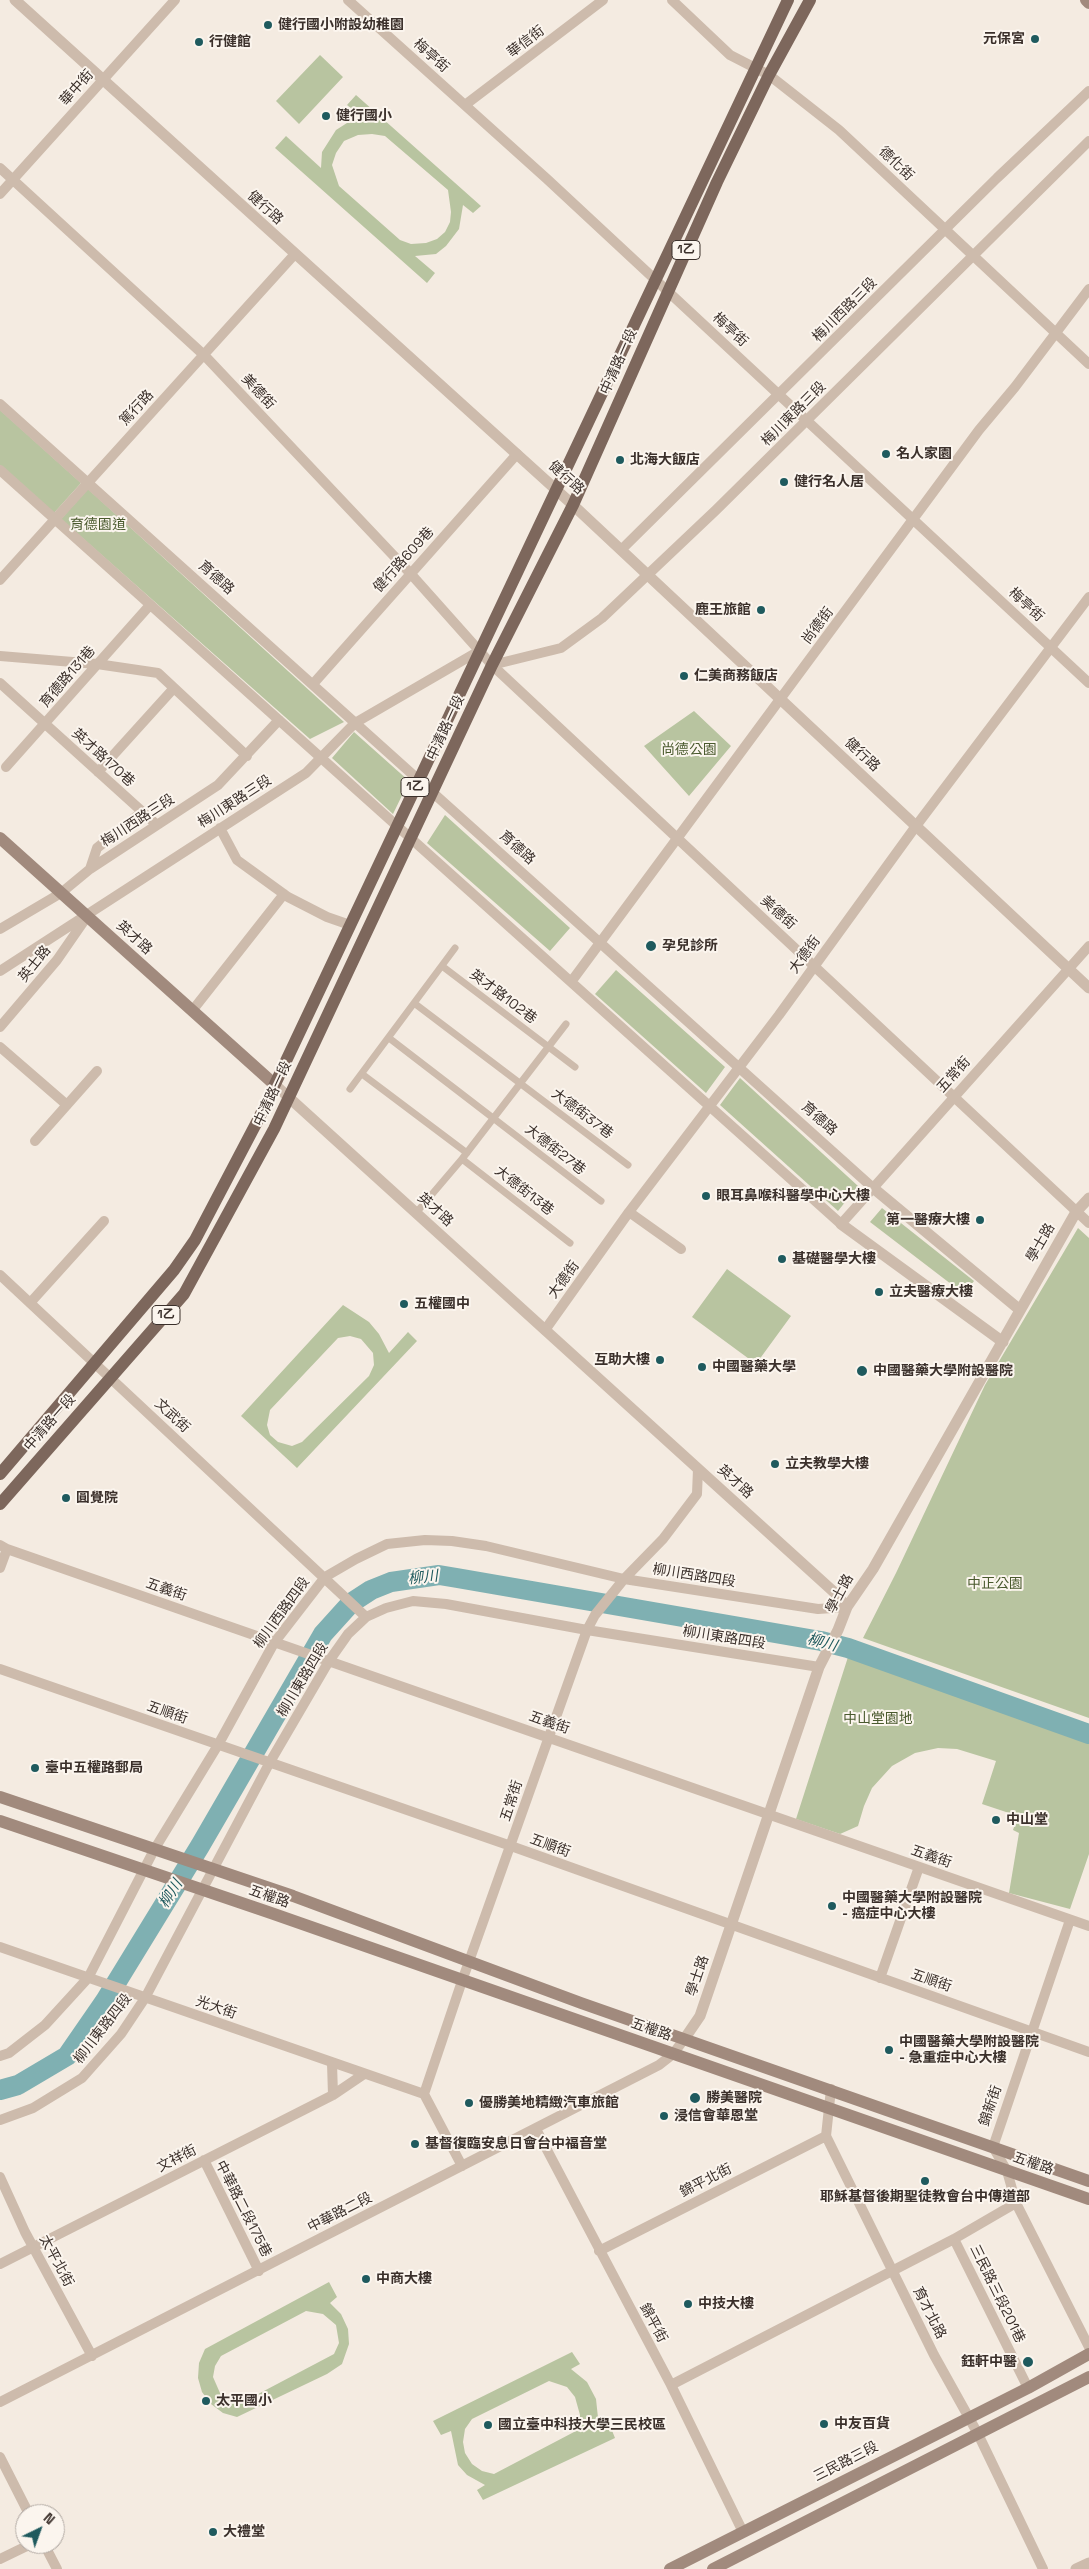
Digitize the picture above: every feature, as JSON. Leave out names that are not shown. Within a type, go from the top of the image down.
[{"type":"main road","name":"中清路一段","points":[[0,1474],[174,1270],[195,1240],[274,1084],[555,489],[656,280],[754,68],[788,0]]},
{"type":"main road","name":"中清路一段","points":[[0,1504],[184,1294],[274,1129],[492,665],[573,505],[667,290],[769,74],[810,0]]},
{"type":"main road","points":[[1086,0],[1089,3]]},
{"type":"main road","name":"英才路","points":[[0,838],[274,1084]]},
{"type":"main road","points":[[0,1797],[154,1850]]},
{"type":"main road","points":[[0,1821],[143,1870]]},
{"type":"main road","name":"五權路","points":[[154,1850],[1089,2181]]},
{"type":"main road","name":"五權路","points":[[143,1870],[1089,2199]]},
{"type":"main road","name":"三民路三段","points":[[670,2569],[968,2416],[1028,2388],[1089,2354]]},
{"type":"main road","points":[[713,2569],[1089,2377]]},
{"type":"street","name":"健行路","points":[[14,0],[294,255],[573,505],[1089,988]]},
{"type":"street","name":"華中街","points":[[0,194],[175,0]]},
{"type":"street","name":"梅亭街","points":[[348,0],[667,290],[1089,683]]},
{"type":"street","name":"華信街","points":[[465,105],[603,0]]},
{"type":"street","name":"德化街","points":[[672,0],[730,55],[769,74],[839,130],[1089,364]]},
{"type":"street","name":"梅川西路三段","points":[[621,550],[946,230],[996,178],[1089,92]]},
{"type":"street","name":"梅川東路三段","points":[[492,665],[561,648],[602,618],[807,421],[1089,141]]},
{"type":"street","name":"美德街","points":[[0,168],[205,356],[410,573],[492,665],[677,840],[815,964],[1089,1223]]},
{"type":"street","name":"篤行路","points":[[0,580],[205,356],[294,255]]},
{"type":"street","name":"尚德街","points":[[571,982],[914,521],[979,430],[1089,289]]},
{"type":"street","name":"育德路","points":[[0,404],[872,1187],[1020,1310]]},
{"type":"street","name":"健行路609巷","points":[[312,684],[517,454]]},
{"type":"street","points":[[0,470],[841,1224],[1002,1342]]},
{"type":"street","name":"大德街","points":[[545,1330],[629,1212],[1089,597]]},
{"type":"street","name":"育德路131巷","points":[[6,767],[150,605]]},
{"type":"street","name":"梅川東路三段","points":[[0,971],[306,774],[355,722],[479,651]]},
{"type":"street","points":[[0,656],[97,664],[158,673],[247,756]]},
{"type":"street","name":"英才路170巷","points":[[0,683],[158,825]]},
{"type":"street","points":[[98,772],[174,688]]},
{"type":"street","name":"梅川西路三段","points":[[0,929],[61,893],[90,868],[218,786],[279,720]]},
{"type":"street","points":[[90,868],[98,848],[142,812]]},
{"type":"street","points":[[220,828],[237,860],[284,894],[327,916],[350,925]]},
{"type":"street","points":[[192,1011],[284,894]]},
{"type":"street","name":"英士路","points":[[0,1027],[57,960],[87,916]]},
{"type":"street","name":"五常街","points":[[841,1224],[1089,946]]},
{"type":"street","points":[[350,1090],[455,948]]},
{"type":"street","name":"英才路102巷","points":[[442,966],[575,1067]]},
{"type":"street","points":[[414,1003],[521,1084]]},
{"type":"street","points":[[416,1213],[465,1156],[566,1024]]},
{"type":"street","points":[[389,1038],[494,1118]]},
{"type":"street","points":[[0,1048],[66,1105]]},
{"type":"street","points":[[35,1141],[97,1070]]},
{"type":"street","points":[[362,1074],[465,1156]]},
{"type":"street","name":"英才路","points":[[274,1084],[835,1593],[846,1607]]},
{"type":"street","name":"大德街37巷","points":[[521,1084],[628,1165]]},
{"type":"street","name":"大德街27巷","points":[[494,1118],[601,1201]]},
{"type":"street","name":"大德街13巷","points":[[465,1156],[570,1242]]},
{"type":"street","name":"學士路","points":[[685,2038],[700,2016],[819,1667],[838,1630],[846,1607],[873,1569],[1076,1212],[1089,1198]]},
{"type":"street","points":[[629,1212],[681,1248]]},
{"type":"street","points":[[30,1303],[104,1222]]},
{"type":"street","name":"文武街","points":[[0,1275],[366,1617]]},
{"type":"street","name":"五常街","points":[[424,2094],[469,1960],[587,1630],[596,1615],[624,1579],[663,1539],[697,1494],[698,1469]]},
{"type":"street","name":"柳川西路四段","points":[[0,2056],[9,2053],[45,2026],[93,1980],[154,1850],[223,1746],[277,1643],[325,1577],[387,1544],[426,1540],[486,1546],[624,1579],[818,1609],[846,1607]]},
{"type":"street","points":[[0,1568],[3,1547]]},
{"type":"street","name":"五義街","points":[[3,1547],[1089,1926]]},
{"type":"street","name":"柳川東路四段","points":[[0,2120],[33,2108],[82,2078],[121,2034],[145,1998],[270,1762],[329,1661],[348,1634],[366,1617],[386,1608],[413,1601],[446,1604],[587,1630],[819,1667]]},
{"type":"street","name":"五順街","points":[[0,1669],[511,1846],[1089,2052]]},
{"type":"street","points":[[880,1978],[919,1867]]},
{"type":"street","name":"錦新街","points":[[1070,1920],[992,2147],[1007,2170],[1016,2203],[1089,2347]]},
{"type":"street","name":"光大街","points":[[0,1947],[424,2094]]},
{"type":"street","name":"中華路二段","points":[[0,2402],[659,2065],[673,2054],[685,2038]]},
{"type":"street","points":[[332,2063],[333,2095]]},
{"type":"street","name":"文祥街","points":[[0,2264],[333,2095],[364,2074]]},
{"type":"street","points":[[826,2136],[830,2089]]},
{"type":"street","points":[[424,2094],[462,2166]]},
{"type":"street","name":"錦平街","points":[[536,2129],[671,2385],[743,2532]]},
{"type":"street","name":"錦平北街","points":[[599,2251],[826,2136]]},
{"type":"street","name":"育才北路","points":[[826,2136],[892,2270],[978,2434],[1044,2569]]},
{"type":"street","name":"中華路二段175巷","points":[[204,2160],[259,2271]]},
{"type":"street","name":"太平北街","points":[[0,2177],[33,2247],[92,2356]]},
{"type":"street","points":[[671,2385],[954,2239],[1016,2203]]},
{"type":"street","name":"三民路三段201巷","points":[[954,2239],[1028,2388]]},
{"type":"street","points":[[0,2457],[24,2504]]},
{"type":"street","points":[[0,2559],[15,2552]]},
{"type":"street","points":[[49,2554],[57,2569]]},
{"type":"street","points":[[1076,2569],[1089,2563]]},
{"type":"green space","points":[[320,55],[343,77],[299,124],[276,101]]},
{"type":"green space","points":[[356,95],[481,206],[473,213],[463,205],[459,229],[446,246],[436,254],[415,256],[435,273],[427,283],[275,148],[286,136],[321,168],[322,152],[336,130],[347,123],[367,121],[347,105]],"holes":[[[372,134],[385,136],[448,190],[451,212],[450,222],[445,232],[437,239],[426,243],[411,244],[400,240],[339,186],[332,165],[336,153],[344,141],[358,135]]]},
{"type":"green space","name":"育德園道","points":[[0,410],[81,483],[54,513],[0,465]]},
{"type":"green space","name":"育德園道","points":[[88,489],[344,722],[310,739],[61,519]]},
{"type":"green space","name":"尚德公園","points":[[694,711],[731,746],[689,796],[644,746]]},
{"type":"green space","points":[[354,732],[409,781],[393,814],[332,758]]},
{"type":"green space","points":[[445,815],[570,928],[550,951],[427,843]]},
{"type":"green space","points":[[616,970],[725,1067],[706,1093],[595,994]]},
{"type":"green space","points":[[740,1078],[858,1186],[838,1211],[720,1105]]},
{"type":"green space","points":[[882,1208],[974,1281],[964,1294],[870,1222]]},
{"type":"green space","name":"中正公園","points":[[1078,1228],[1089,1238],[1089,1718],[863,1638],[985,1385]]},
{"type":"green space","points":[[727,1269],[791,1316],[756,1364],[692,1317]]},
{"type":"green space","points":[[343,1305],[369,1322],[379,1334],[389,1353],[408,1332],[417,1341],[297,1468],[241,1416]],"holes":[[[350,1336],[361,1339],[373,1353],[374,1365],[369,1376],[302,1442],[292,1446],[278,1442],[270,1435],[267,1425],[270,1410],[338,1338]]]},
{"type":"green space","name":"中山堂園地","points":[[848,1657],[1089,1743],[1089,1854],[1070,1909],[1009,1893],[1019,1833],[1013,1830],[1018,1816],[982,1804],[996,1761],[957,1749],[938,1748],[915,1753],[892,1766],[872,1788],[858,1826],[840,1834],[796,1819]]},
{"type":"green space","points":[[329,2282],[337,2297],[330,2303],[341,2314],[348,2329],[349,2344],[342,2364],[327,2374],[237,2417],[223,2413],[211,2404],[202,2392],[198,2378],[199,2363],[205,2349]],"holes":[[[306,2311],[323,2314],[336,2325],[339,2343],[334,2354],[243,2402],[230,2400],[220,2393],[213,2377],[215,2366],[221,2356]]]},
{"type":"green space","points":[[572,2352],[580,2364],[571,2369],[587,2382],[596,2399],[599,2427],[609,2423],[615,2438],[483,2500],[477,2490],[485,2485],[467,2475],[458,2465],[451,2431],[441,2435],[433,2421]],"holes":[[[549,2381],[567,2387],[575,2397],[580,2415],[574,2432],[494,2474],[482,2471],[472,2464],[465,2453],[463,2442],[465,2429],[472,2419]]]},
{"type":"waterway","name":"柳川","points":[[0,2090],[18,2085],[67,2056],[105,2001],[200,1846],[323,1634],[351,1603],[371,1590],[391,1582],[439,1575],[821,1641],[848,1648],[1089,1734]]},
{"type":"place","name":"健行國小附設幼稚園","points":[[268,25]]},
{"type":"place","name":"元保宮","points":[[1035,39]]},
{"type":"place","name":"行健館","points":[[199,42]]},
{"type":"place","name":"健行國小","points":[[326,116]]},
{"type":"place","name":"名人家園","points":[[886,454]]},
{"type":"place","name":"北海大飯店","points":[[620,460]]},
{"type":"place","name":"健行名人居","points":[[784,482]]},
{"type":"place","name":"鹿王旅館","points":[[761,610]]},
{"type":"place","name":"仁美商務飯店","points":[[684,676]]},
{"type":"place","name":"孕兒診所","points":[[651,946]]},
{"type":"place","name":"眼耳鼻喉科醫學中心大樓","points":[[706,1196]]},
{"type":"place","name":"第一醫療大樓","points":[[980,1220]]},
{"type":"place","name":"基礎醫學大樓","points":[[782,1259]]},
{"type":"place","name":"立夫醫療大樓","points":[[879,1292]]},
{"type":"place","name":"五權國中","points":[[404,1304]]},
{"type":"place","name":"互助大樓","points":[[660,1360]]},
{"type":"place","name":"中國醫藥大學","points":[[702,1367]]},
{"type":"place","name":"中國醫藥大學附設醫院","points":[[862,1371]]},
{"type":"place","name":"立夫教學大樓","points":[[775,1464]]},
{"type":"place","name":"圓覺院","points":[[66,1498]]},
{"type":"place","name":"臺中五權路郵局","points":[[35,1768]]},
{"type":"place","name":"中山堂","points":[[996,1820]]},
{"type":"place","name":"中國醫藥大學附設醫院 - 癌症中心大樓","points":[[832,1906]]},
{"type":"place","name":"中國醫藥大學附設醫院 - 急重症中心大樓","points":[[889,2050]]},
{"type":"place","name":"勝美醫院","points":[[695,2098]]},
{"type":"place","name":"優勝美地精緻汽車旅館","points":[[469,2103]]},
{"type":"place","name":"浸信會華恩堂","points":[[664,2116]]},
{"type":"place","name":"基督復臨安息日會台中福音堂","points":[[415,2144]]},
{"type":"place","name":"耶穌基督後期聖徒教會台中傳道部","points":[[925,2181]]},
{"type":"place","name":"中商大樓","points":[[366,2279]]},
{"type":"place","name":"中技大樓","points":[[688,2304]]},
{"type":"place","name":"鈺軒中醫","points":[[1028,2362]]},
{"type":"place","name":"太平國小","points":[[206,2401]]},
{"type":"place","name":"中友百貨","points":[[824,2424]]},
{"type":"place","name":"國立臺中科技大學三民校區","points":[[488,2425]]},
{"type":"place","name":"大禮堂","points":[[213,2532]]}]
